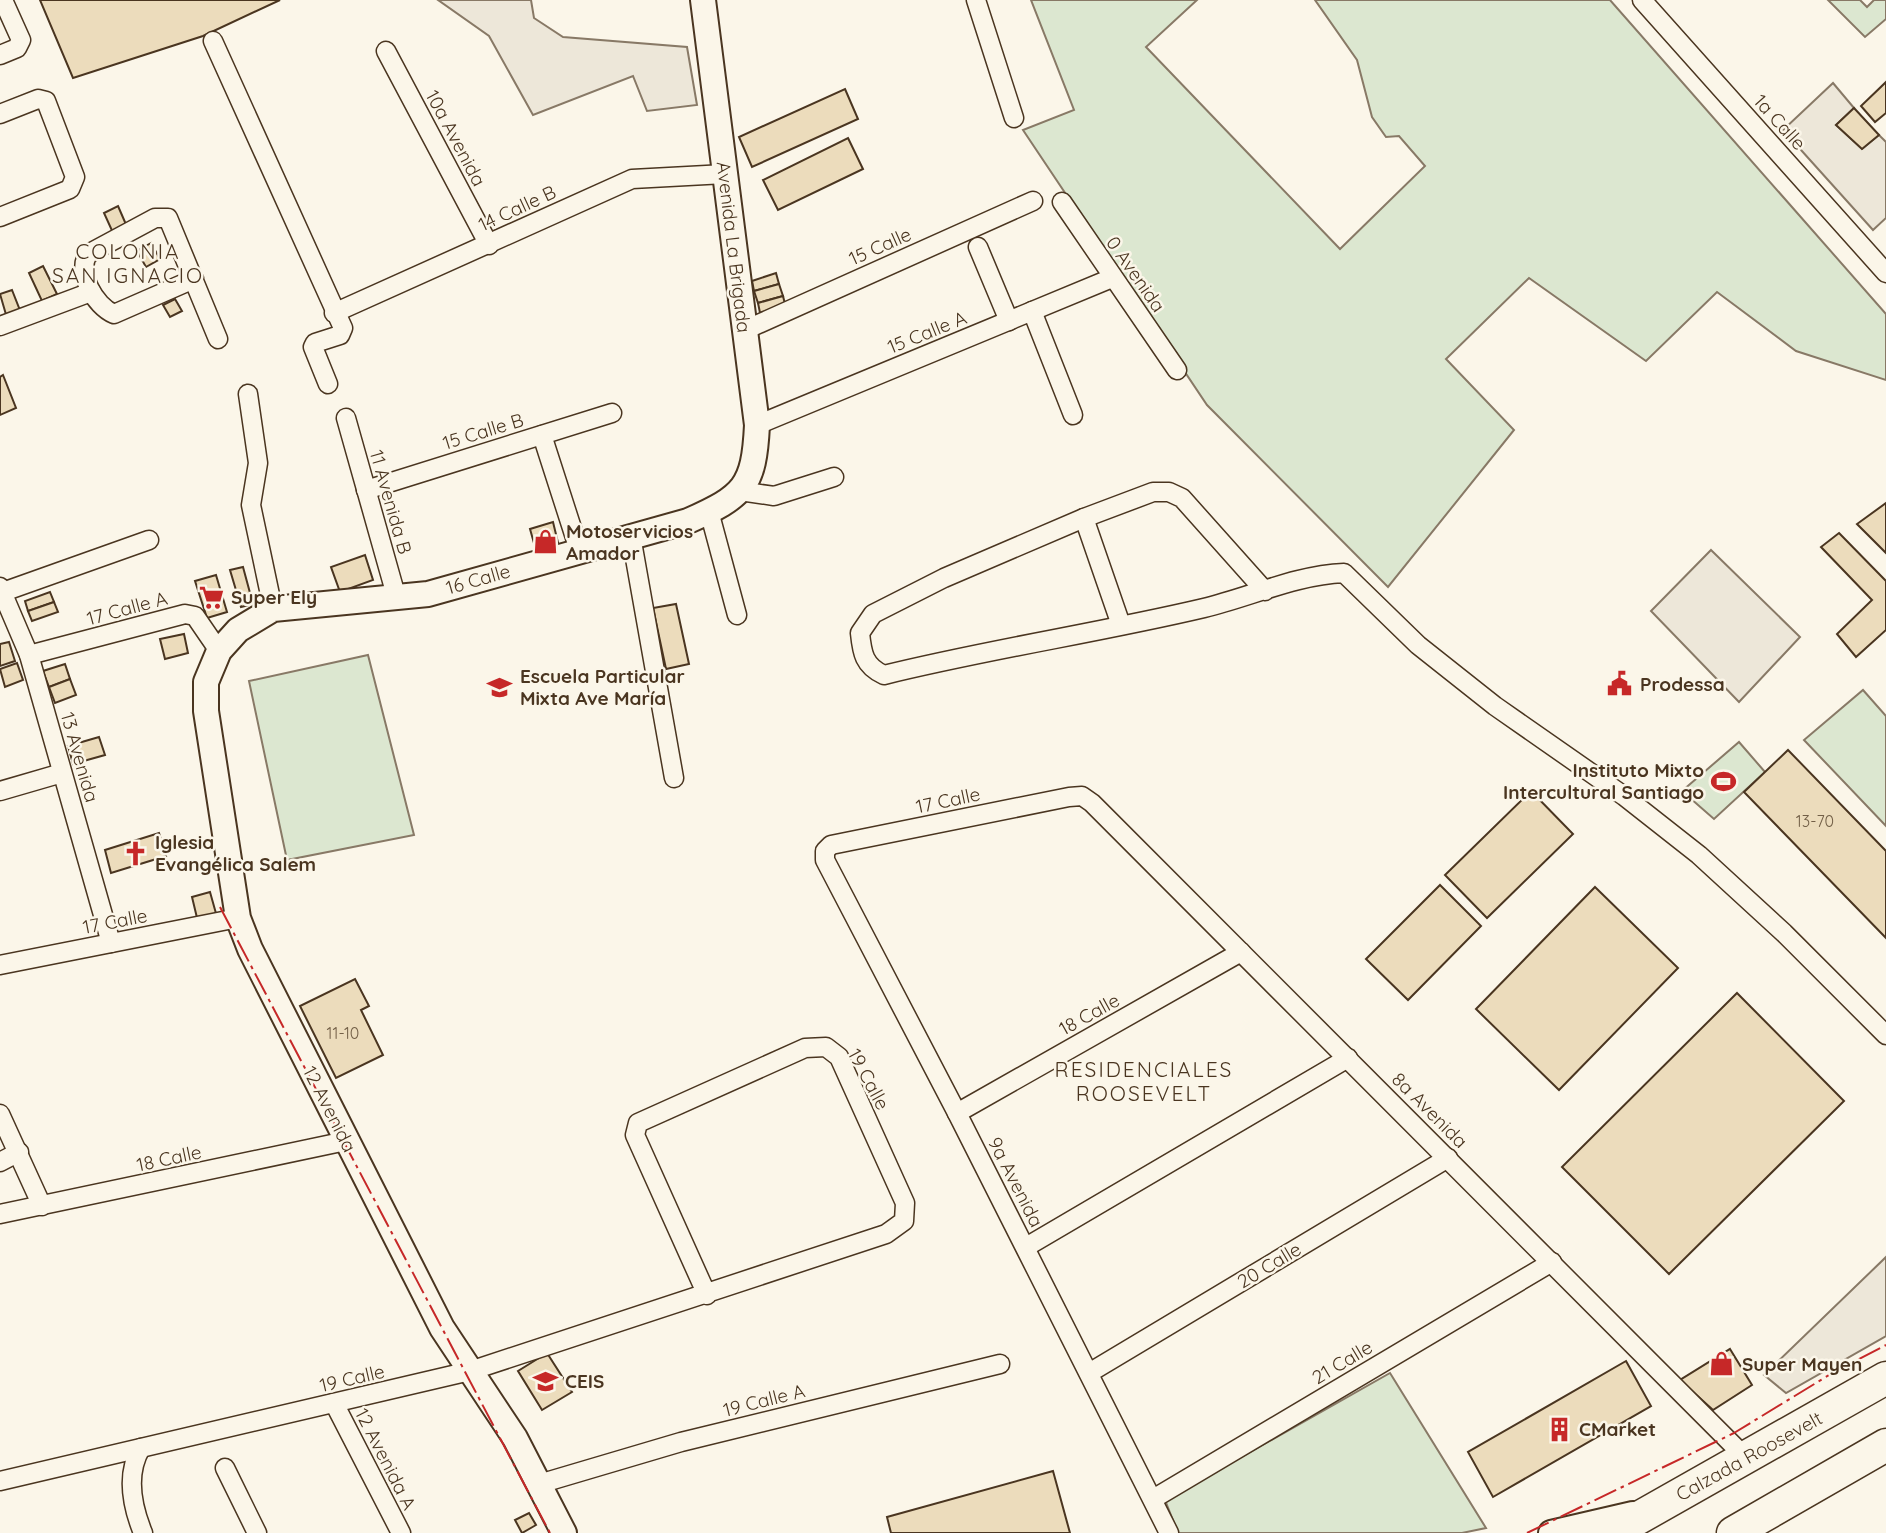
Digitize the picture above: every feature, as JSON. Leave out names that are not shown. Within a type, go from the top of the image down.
[{"type":"highway","name":"Calzada Roosevelt","points":[[1612,1533],[1886,1378]]},
{"type":"highway","points":[[1733,1533],[1886,1445]]},
{"type":"main road","name":"Avenida La Brigada","points":[[703,0],[757,425],[755,461],[740,491]]},
{"type":"main road","name":"16 Calle","points":[[219,651],[238,630],[273,609],[428,594],[688,521],[725,504],[740,491]]},
{"type":"main road","name":"12 Avenida","points":[[219,651],[206,682],[206,711],[238,918],[250,948],[346,1141],[442,1328],[515,1438],[564,1533]]},
{"type":"main road","points":[[1551,1533],[1654,1509]]},
{"type":"street","points":[[0,55],[17,48],[22,40],[3,0]]},
{"type":"street","points":[[976,0],[1014,118]]},
{"type":"street","name":"1a Calle","points":[[1642,0],[1886,273]]},
{"type":"street","points":[[213,41],[343,332],[313,347],[328,384]]},
{"type":"street","name":"10a Avenida","points":[[386,51],[488,245]]},
{"type":"street","points":[[0,114],[38,99],[46,101],[75,177],[70,189],[0,217]]},
{"type":"street","name":"14 Calle B","points":[[334,313],[632,179],[725,174]]},
{"type":"street","name":"15 Calle","points":[[745,330],[1033,201]]},
{"type":"street","name":"0 Avenida","points":[[1062,202],[1177,370]]},
{"type":"street","points":[[194,279],[114,314],[91,292],[83,265],[88,254],[155,218],[168,218],[194,279],[218,339]]},
{"type":"street","points":[[978,247],[1009,321]]},
{"type":"street","name":"15 Calle A","points":[[757,425],[1112,278]]},
{"type":"street","points":[[0,326],[91,292]]},
{"type":"street","points":[[1032,311],[1073,415]]},
{"type":"street","points":[[248,394],[258,463],[251,505],[273,609]]},
{"type":"street","name":"15 Calle B","points":[[366,490],[612,413]]},
{"type":"street","name":"11 Avenida B","points":[[346,418],[397,599]]},
{"type":"street","points":[[542,435],[579,550]]},
{"type":"street","points":[[740,491],[774,496],[834,477]]},
{"type":"street","points":[[1265,591],[1182,498],[1169,492],[1153,492],[1084,518],[944,578],[873,614],[860,633],[863,655],[870,669],[884,675],[1121,625],[1265,591],[1326,574],[1344,573],[1418,645],[1495,706],[1624,796],[1699,855],[1784,933],[1886,1035]]},
{"type":"street","points":[[709,511],[737,615]]},
{"type":"street","points":[[1084,518],[1121,625]]},
{"type":"street","points":[[631,536],[674,778]]},
{"type":"street","points":[[1,591],[149,540]]},
{"type":"street","name":"13 Avenida","points":[[1,591],[29,655],[111,943]]},
{"type":"street","name":"17 Calle A","points":[[29,655],[185,614],[195,616],[219,651]]},
{"type":"street","points":[[0,791],[62,773]]},
{"type":"street","name":"17 Calle","points":[[825,851],[831,845],[1082,796]]},
{"type":"street","name":"8a Avenida","points":[[1082,796],[1348,1058],[1746,1458]]},
{"type":"street","name":"9a Avenida","points":[[825,851],[825,860],[1026,1247],[1170,1533]]},
{"type":"street","name":"17 Calle","points":[[0,965],[238,918]]},
{"type":"street","name":"18 Calle","points":[[957,1113],[1241,953]]},
{"type":"street","name":"19 Calle","points":[[0,1481],[470,1371],[707,1295],[887,1234],[904,1221],[905,1203],[839,1057],[826,1047],[805,1048],[638,1122],[635,1135],[707,1295]]},
{"type":"street","points":[[1026,1247],[1348,1058]]},
{"type":"street","points":[[0,1114],[42,1206]]},
{"type":"street","name":"18 Calle","points":[[0,1213],[346,1141]]},
{"type":"street","points":[[0,1162],[19,1152]]},
{"type":"street","name":"20 Calle","points":[[1089,1373],[1448,1158]]},
{"type":"street","name":"21 Calle","points":[[1153,1499],[1552,1262]]},
{"type":"street","name":"19 Calle A","points":[[539,1484],[681,1442],[1000,1364]]},
{"type":"street","name":"12 Avenida A","points":[[334,1403],[401,1533]]},
{"type":"street","points":[[141,1448],[135,1458],[130,1493],[143,1533]]},
{"type":"street","points":[[225,1468],[257,1533]]},
{"type":"green space","points":[[1031,0],[1197,0],[1146,47],[1340,249],[1425,166],[1399,136],[1386,137],[1372,117],[1357,60],[1315,0],[1610,0],[1886,314],[1886,380],[1796,351],[1717,292],[1646,361],[1529,278],[1446,359],[1514,430],[1388,587],[1207,405],[1023,130],[1074,110]]},
{"type":"green space","points":[[1828,0],[1860,0],[1867,7],[1874,0],[1886,0],[1886,19],[1865,37]]},
{"type":"green space","points":[[368,655],[414,835],[287,860],[249,681]]},
{"type":"green space","points":[[1863,690],[1886,716],[1886,826],[1804,740]]},
{"type":"green space","name":"Instituto Mixto Intercultural Santiago","points":[[1739,742],[1765,772],[1714,819],[1682,791]]},
{"type":"green space","points":[[1390,1373],[1486,1528],[1462,1533],[1178,1533],[1165,1500]]},
{"type":"shaded area","points":[[438,0],[531,0],[534,18],[563,37],[687,47],[697,105],[647,111],[633,76],[533,115],[489,36]]},
{"type":"shaded area","points":[[1833,83],[1854,108],[1836,125],[1862,149],[1879,135],[1886,142],[1886,218],[1873,230],[1783,130]]},
{"type":"shaded area","points":[[1711,550],[1800,637],[1739,702],[1651,611]]},
{"type":"shaded area","points":[[1886,1257],[1886,1336],[1786,1393],[1764,1375]]},
{"type":"building","points":[[40,0],[280,0],[203,36],[73,78]]},
{"type":"building","points":[[1886,82],[1886,113],[1875,122],[1861,106]]},
{"type":"building","points":[[845,89],[858,119],[752,167],[739,137]]},
{"type":"building","points":[[1854,108],[1879,135],[1862,149],[1836,125]]},
{"type":"building","points":[[848,138],[863,169],[778,210],[763,180]]},
{"type":"building","points":[[118,206],[128,229],[114,235],[104,213]]},
{"type":"building","points":[[151,243],[160,259],[146,267],[137,251]]},
{"type":"building","points":[[43,266],[57,294],[42,301],[29,273]]},
{"type":"building","points":[[776,273],[779,284],[754,291],[752,281]]},
{"type":"building","points":[[779,284],[783,296],[758,303],[754,291]]},
{"type":"building","points":[[12,290],[21,313],[7,318],[0,294]]},
{"type":"building","points":[[783,296],[785,304],[760,313],[758,303]]},
{"type":"building","points":[[175,299],[182,311],[170,317],[163,305]]},
{"type":"building","points":[[3,375],[16,408],[0,415],[0,377]]},
{"type":"building","points":[[1886,503],[1886,553],[1857,524]]},
{"type":"building","name":"Motoservicios Amador","points":[[553,522],[561,555],[539,561],[530,529]]},
{"type":"building","points":[[1839,533],[1886,581],[1886,630],[1856,657],[1837,634],[1872,600],[1821,547]]},
{"type":"building","points":[[365,555],[373,580],[340,592],[331,567]]},
{"type":"building","points":[[243,567],[253,604],[241,607],[230,570]]},
{"type":"building","name":"Super Ely","points":[[216,575],[227,612],[207,618],[195,581]]},
{"type":"building","points":[[50,592],[54,602],[28,611],[25,601]]},
{"type":"building","points":[[54,602],[58,612],[32,621],[28,611]]},
{"type":"building","points":[[676,604],[689,664],[666,669],[653,608]]},
{"type":"building","points":[[184,634],[188,653],[165,659],[160,639]]},
{"type":"building","points":[[9,642],[15,661],[0,666],[0,644]]},
{"type":"building","points":[[17,663],[23,680],[5,687],[0,669]]},
{"type":"building","points":[[65,664],[70,679],[49,687],[43,671]]},
{"type":"building","points":[[70,679],[76,695],[55,703],[49,687]]},
{"type":"building","points":[[99,737],[105,755],[73,764],[68,746]]},
{"type":"building","name":"Instituto Mixto Intercultural Santiago","points":[[1788,750],[1886,851],[1886,938],[1744,792]]},
{"type":"building","points":[[1531,791],[1573,834],[1487,918],[1445,875]]},
{"type":"building","name":"Iglesia Evangélica Salem","points":[[159,833],[166,856],[111,873],[105,850]]},
{"type":"building","points":[[1440,885],[1481,926],[1408,1000],[1366,959]]},
{"type":"building","points":[[1595,887],[1678,968],[1559,1090],[1476,1009]]},
{"type":"building","points":[[210,892],[217,917],[198,922],[192,897]]},
{"type":"building","points":[[355,979],[369,1006],[361,1010],[383,1055],[336,1078],[300,1006]]},
{"type":"building","points":[[1737,993],[1844,1101],[1669,1274],[1562,1167]]},
{"type":"building","name":"Super Mayen","points":[[1730,1349],[1752,1385],[1713,1410],[1680,1380]]},
{"type":"building","name":"CEIS","points":[[547,1353],[572,1392],[542,1410],[518,1371]]},
{"type":"building","name":"CMarket","points":[[1626,1361],[1651,1406],[1493,1497],[1468,1452]]},
{"type":"building","points":[[1053,1471],[1070,1533],[891,1533],[887,1517]]},
{"type":"building","points":[[529,1513],[536,1525],[522,1533],[515,1520]]},
{"type":"power","points":[[220,907],[550,1533]]},
{"type":"power","points":[[1527,1533],[1734,1433],[1834,1372],[1886,1345]]},
{"type":"place","name":"Motoservicios Amador","points":[[546,542]]},
{"type":"place","name":"Super Ely","points":[[211,597]]},
{"type":"place","name":"Prodessa","points":[[1620,684]]},
{"type":"place","name":"Escuela Particular Mixta Ave María","points":[[500,687]]},
{"type":"place","name":"Instituto Mixto Intercultural Santiago","points":[[1724,781]]},
{"type":"place","name":"Iglesia Evangélica Salem","points":[[135,853]]},
{"type":"place","name":"Super Mayen","points":[[1722,1364]]},
{"type":"place","name":"CEIS","points":[[545,1381]]},
{"type":"place","name":"CMarket","points":[[1559,1429]]},
{"type":"district","name":"COLONIA SAN IGNACIO","points":[[128,263]]},
{"type":"district","name":"RESIDENCIALES ROOSEVELT","points":[[1144,1081]]}]
